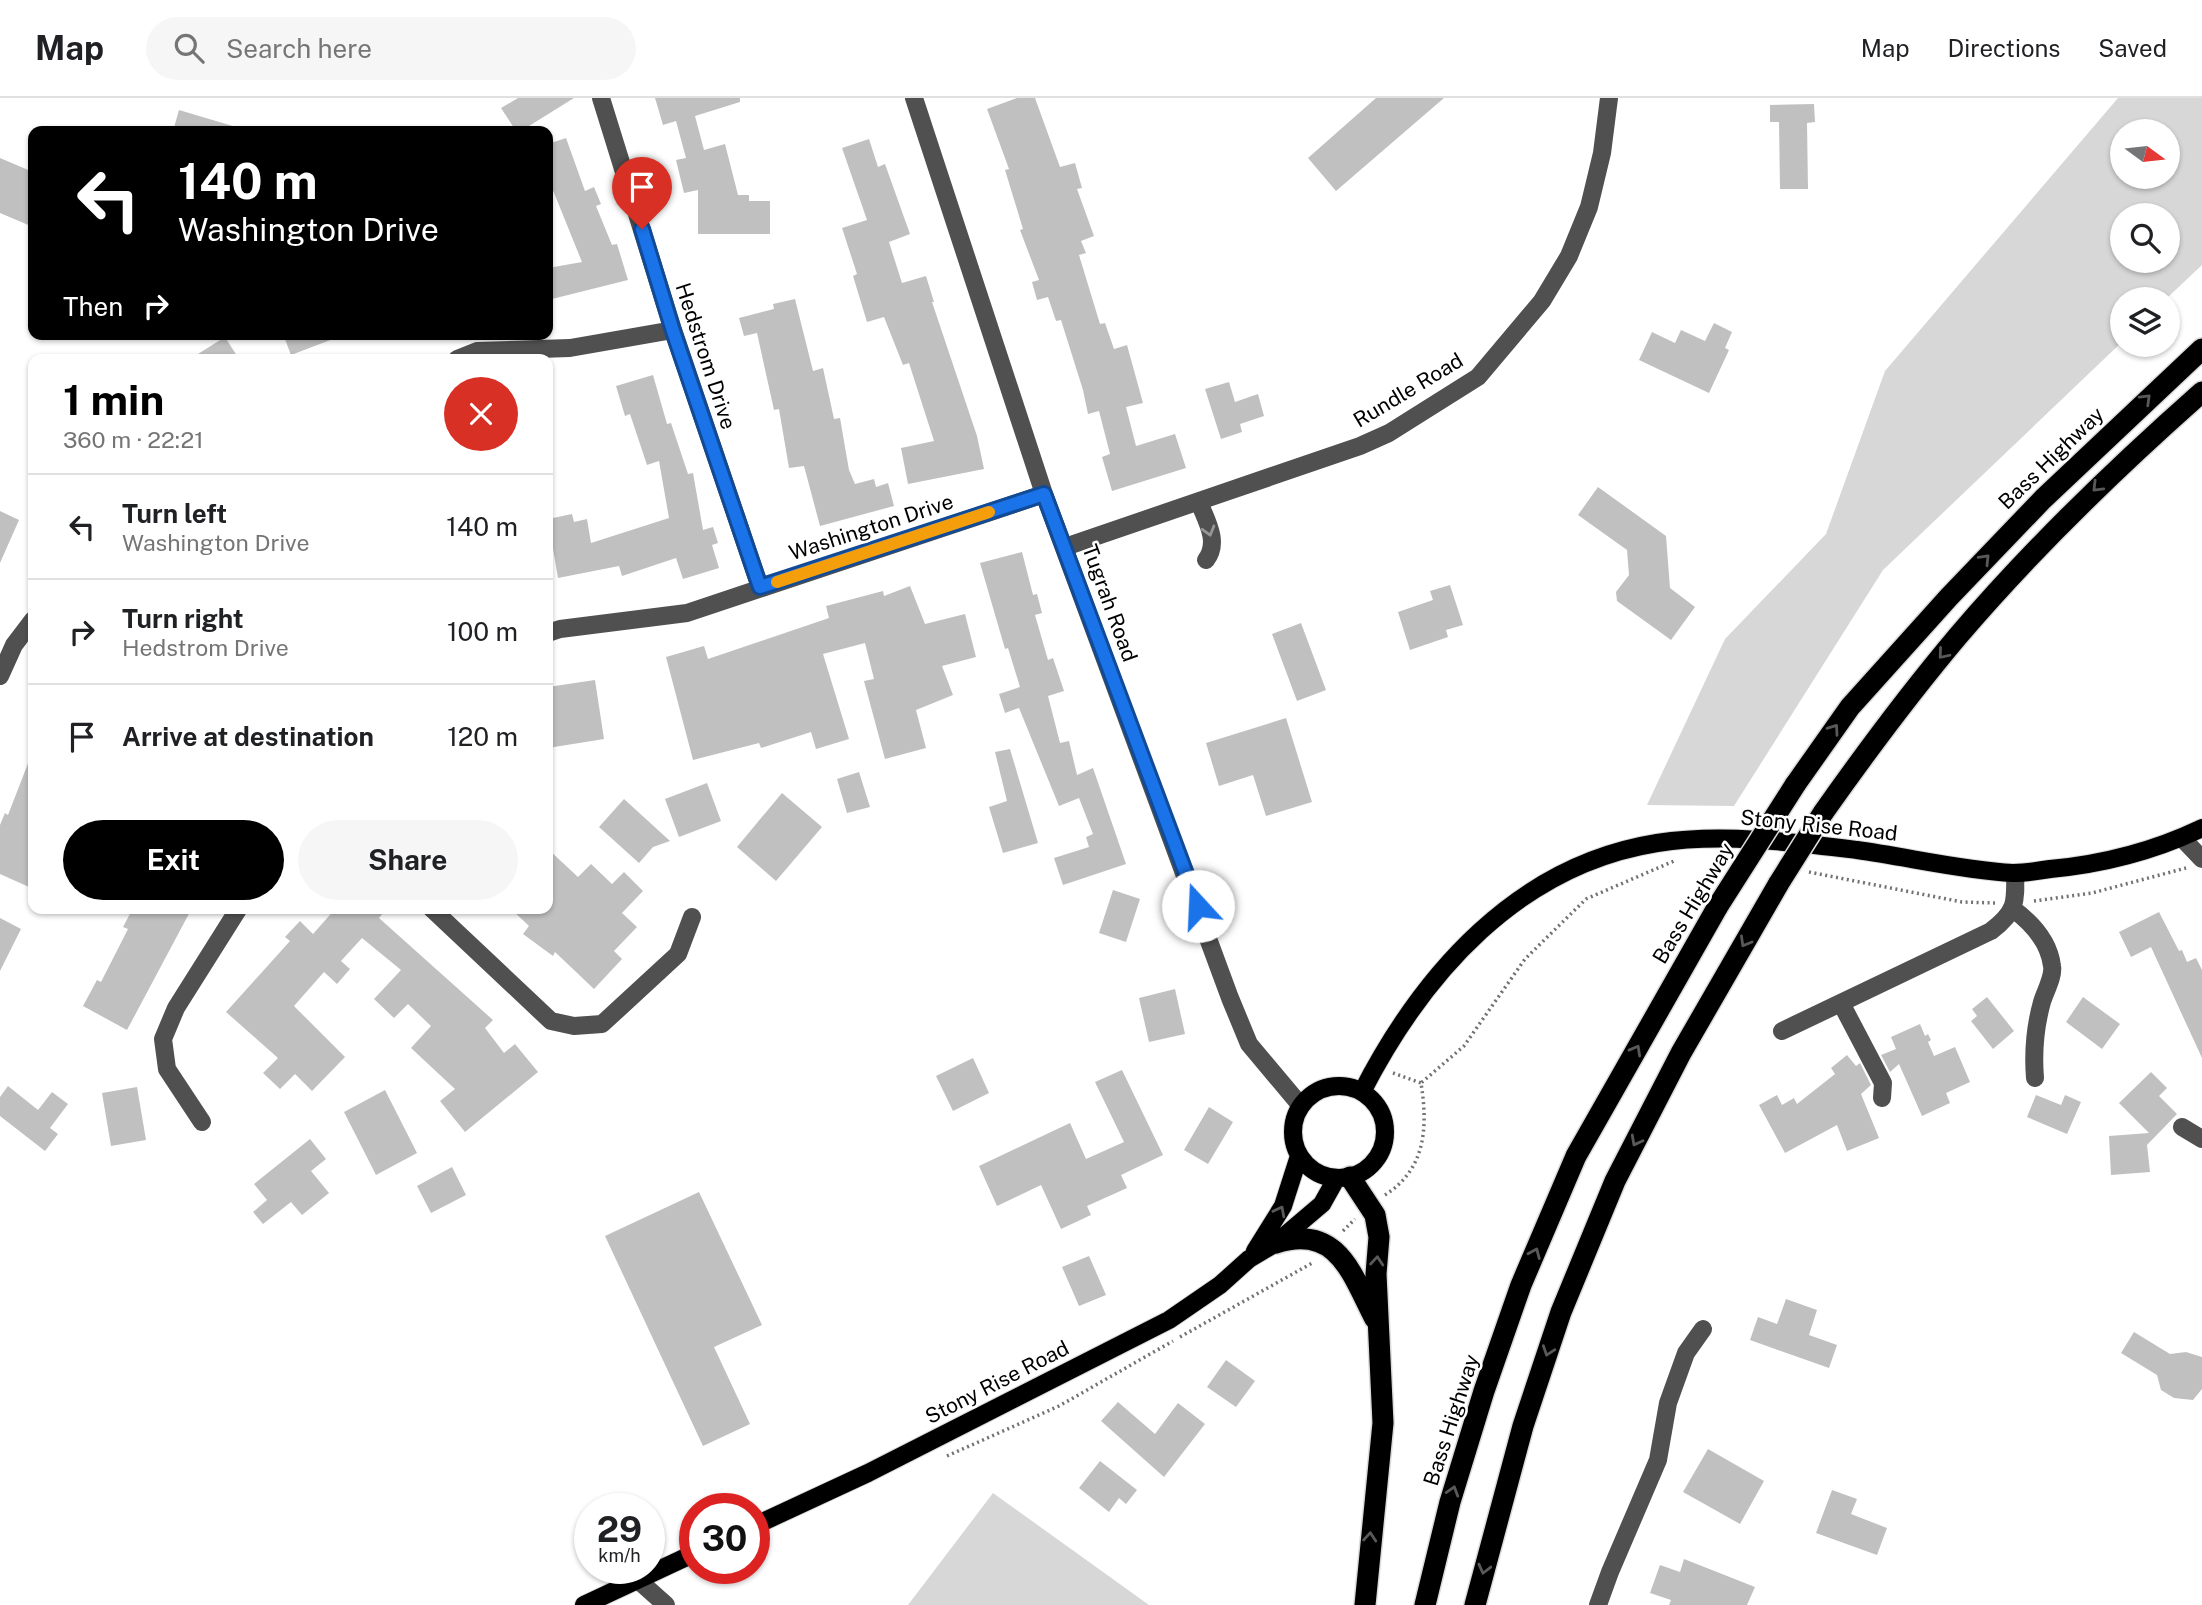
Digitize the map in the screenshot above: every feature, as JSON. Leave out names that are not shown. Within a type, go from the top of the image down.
[{"type":"highway","name":"Bass Highway","points":[[1425,1605],[1450,1502],[1484,1391],[1521,1285],[1576,1156],[1718,906],[1795,785],[1850,707],[1949,597],[2043,499],[2202,349]]},
{"type":"highway","points":[[1475,1605],[1523,1426],[1561,1312],[1615,1181],[1681,1054],[1779,883],[1823,813],[1912,691],[1960,634],[2102,482],[2202,392]]},
{"type":"highway","points":[[1343,1178],[1375,1215],[1378,1230],[1378,1324],[1383,1423],[1365,1605]]},
{"type":"highway","points":[[1276,1242],[1297,1237],[1314,1240],[1333,1249],[1347,1265],[1378,1324]]},
{"type":"main road","name":"Stony Rise Road","points":[[1362,1092],[1375,1067],[1434,978],[1477,932],[1527,893],[1586,862],[1656,843],[1718,838],[1854,850],[2015,873],[2108,862],[2182,838],[2202,828]]},
{"type":"main road","points":[[1332,1086],[1362,1092],[1374,1103],[1382,1117],[1384,1142],[1372,1164],[1343,1178],[1314,1172],[1299,1156],[1292,1131],[1301,1106],[1318,1091],[1332,1086]]},
{"type":"main road","name":"Stony Rise Road","points":[[1249,1259],[1283,1206],[1299,1156]]},
{"type":"main road","name":"Stony Rise Road","points":[[770,1519],[868,1473],[1170,1320],[1220,1285],[1249,1259],[1276,1242],[1322,1204],[1343,1178]]},
{"type":"main road","points":[[584,1605],[629,1584]]},
{"type":"street","name":"Hedstrom Drive","points":[[601,98],[673,331],[760,587]]},
{"type":"street","name":"Tugrah Road","points":[[914,98],[1044,494],[1244,1031],[1262,1062],[1301,1106]]},
{"type":"street","name":"Rundle Road","points":[[1065,547],[1389,433],[1478,377],[1542,301],[1569,256],[1589,206],[1602,153],[1609,98]]},
{"type":"street","points":[[470,354],[477,351],[570,348],[673,331]]},
{"type":"street","name":"Washington Drive","points":[[553,632],[687,613],[1044,494]]},
{"type":"street","points":[[1199,502],[1213,542],[1206,559]]},
{"type":"street","points":[[0,676],[14,645],[28,627]]},
{"type":"street","points":[[2182,838],[2202,859]]},
{"type":"street","points":[[1782,1031],[1991,931],[2016,904],[2015,873]]},
{"type":"street","points":[[2013,909],[2031,923],[2044,941],[2053,968],[2039,1017],[2033,1055],[2035,1078]]},
{"type":"street","points":[[202,1122],[167,1069],[163,1039],[176,1008],[235,914]]},
{"type":"street","points":[[437,914],[551,1021],[573,1026],[602,1024],[621,1007],[678,954],[692,917]]},
{"type":"street","points":[[1841,1003],[1883,1083],[1882,1098]]},
{"type":"street","points":[[2182,1127],[2202,1139]]},
{"type":"street","points":[[1598,1605],[1609,1572],[1658,1460],[1668,1403],[1686,1353],[1703,1329]]},
{"type":"street","points":[[642,1584],[666,1605]]},
{"type":"path","points":[[1375,1067],[1421,1083]]},
{"type":"shaded area","points":[[2118,98],[2202,98],[2202,265],[2179,287],[2110,287],[2110,353],[1883,570],[1734,806],[1647,805],[1725,639],[1826,534],[1885,371]]},
{"type":"shaded area","points":[[993,1493],[1149,1605],[908,1605]]},
{"type":"building","points":[[518,98],[574,98],[529,126],[513,126],[501,108]]},
{"type":"building","points":[[655,98],[740,98],[740,102],[695,116],[704,150],[725,144],[738,195],[749,195],[749,201],[770,201],[770,234],[698,234],[698,190],[684,193],[676,160],[686,158],[676,121],[663,125]]},
{"type":"building","points":[[1017,98],[1035,98],[1060,167],[1075,163],[1082,188],[1077,189],[1094,236],[1081,241],[1086,253],[1079,255],[1100,324],[1105,323],[1114,349],[1127,345],[1143,403],[1126,407],[1136,446],[1175,434],[1186,468],[1112,491],[1102,457],[1110,454],[1099,411],[1088,414],[1061,320],[1056,321],[1048,297],[1037,300],[1032,282],[1039,280],[1020,230],[1023,229],[1005,170],[1009,169],[987,109]]},
{"type":"building","points":[[1376,98],[1444,98],[1336,191],[1308,158]]},
{"type":"building","points":[[1814,104],[1815,122],[1807,123],[1808,189],[1780,189],[1779,122],[1770,122],[1770,105]]},
{"type":"building","points":[[179,110],[233,126],[174,126]]},
{"type":"building","points":[[566,138],[585,191],[594,187],[601,204],[596,206],[612,245],[617,244],[628,280],[553,299],[553,267],[582,262],[553,190],[553,142]]},
{"type":"building","points":[[869,139],[878,167],[885,164],[910,234],[889,242],[902,283],[926,276],[932,302],[977,436],[984,469],[908,484],[901,448],[934,441],[909,363],[903,365],[884,317],[867,322],[853,276],[857,274],[842,228],[867,220],[842,148]]},
{"type":"building","points":[[0,158],[28,170],[28,225],[0,213]]},
{"type":"building","points":[[795,299],[813,371],[823,368],[834,419],[840,418],[849,470],[855,484],[874,479],[876,487],[888,483],[894,506],[820,526],[804,466],[789,468],[779,409],[774,410],[757,333],[744,336],[739,318],[774,309],[773,304]]},
{"type":"building","points":[[1714,323],[1732,332],[1725,348],[1729,350],[1709,393],[1639,360],[1652,332],[1675,343],[1681,330],[1705,341]]},
{"type":"building","points":[[220,340],[227,340],[236,354],[198,354]]},
{"type":"building","points":[[285,340],[330,340],[294,354],[291,354]]},
{"type":"building","points":[[653,375],[667,424],[671,423],[688,474],[693,473],[703,530],[713,527],[718,543],[712,545],[719,568],[683,579],[676,558],[622,576],[619,566],[558,578],[553,548],[553,518],[572,514],[574,522],[587,519],[591,543],[669,518],[659,461],[647,465],[630,414],[625,416],[616,386]]},
{"type":"building","points":[[1229,382],[1235,402],[1258,394],[1264,416],[1240,424],[1242,432],[1221,439],[1205,389]]},
{"type":"building","points":[[1598,487],[1666,536],[1670,588],[1695,607],[1671,640],[1617,601],[1616,592],[1629,575],[1627,550],[1578,515]]},
{"type":"building","points":[[0,511],[19,520],[0,563]]},
{"type":"building","points":[[1022,552],[1033,595],[1037,594],[1042,613],[1035,615],[1048,660],[1053,658],[1064,691],[1048,696],[1060,743],[1069,741],[1077,775],[1093,768],[1126,864],[1063,885],[1054,858],[1089,847],[1086,837],[1093,834],[1079,798],[1059,806],[1019,708],[1005,713],[999,694],[1020,687],[1008,648],[1005,649],[980,563]]},
{"type":"building","points":[[1450,585],[1463,625],[1446,630],[1448,637],[1410,650],[1398,612],[1433,600],[1430,591]]},
{"type":"building","points":[[910,586],[925,624],[965,614],[976,657],[942,666],[953,695],[916,710],[926,748],[885,759],[864,681],[874,679],[865,643],[823,654],[849,739],[816,749],[811,732],[761,748],[759,743],[693,760],[666,657],[704,646],[708,659],[829,618],[826,606],[883,591],[884,596]]},
{"type":"building","points":[[1301,623],[1326,690],[1297,701],[1272,634]]},
{"type":"building","points":[[595,680],[604,739],[553,747],[553,686]]},
{"type":"building","points":[[1286,718],[1312,802],[1266,816],[1253,775],[1219,786],[1206,743]]},
{"type":"building","points":[[1010,749],[1038,843],[1003,853],[989,807],[1007,801],[995,752]]},
{"type":"building","points":[[28,763],[28,887],[0,874],[0,825],[5,813],[8,815]]},
{"type":"building","points":[[859,772],[870,807],[847,813],[837,779]]},
{"type":"building","points":[[707,783],[721,821],[679,837],[665,799]]},
{"type":"building","points":[[782,793],[822,827],[776,881],[737,847]]},
{"type":"building","points":[[624,799],[670,841],[653,847],[639,863],[599,827]]},
{"type":"building","points":[[553,854],[578,877],[591,864],[612,884],[624,872],[643,891],[622,913],[637,927],[614,951],[622,959],[594,989],[555,952],[553,956],[523,934],[529,926],[516,914],[553,914]]},
{"type":"building","points":[[1113,890],[1140,899],[1126,942],[1099,933]]},
{"type":"building","points":[[2159,912],[2187,962],[2196,958],[2202,970],[2202,1058],[2151,947],[2131,957],[2119,932]]},
{"type":"building","points":[[130,914],[189,914],[127,1030],[83,1006],[97,980],[101,982],[128,929],[123,927]]},
{"type":"building","points":[[331,914],[382,914],[379,918],[493,1020],[485,1028],[504,1053],[515,1044],[538,1072],[465,1132],[440,1101],[455,1089],[411,1048],[431,1026],[408,1004],[394,1018],[374,999],[401,970],[362,938],[341,961],[350,969],[337,984],[324,972],[294,1006],[345,1057],[312,1091],[295,1074],[280,1089],[263,1073],[278,1058],[226,1012],[290,941],[285,937],[300,921],[313,934]]},
{"type":"building","points":[[0,918],[21,929],[0,971]]},
{"type":"building","points":[[1175,989],[1185,1034],[1149,1042],[1139,998]]},
{"type":"building","points":[[1987,997],[2014,1031],[1993,1049],[1971,1021],[1977,1016],[1972,1009]]},
{"type":"building","points":[[2083,997],[2120,1024],[2102,1049],[2066,1022]]},
{"type":"building","points":[[1920,1024],[1925,1036],[1928,1034],[1931,1040],[1928,1042],[1934,1056],[1955,1047],[1970,1082],[1946,1093],[1950,1103],[1922,1116],[1899,1064],[1890,1072],[1881,1055],[1896,1049],[1891,1037]]},
{"type":"building","points":[[1847,1055],[1856,1066],[1860,1063],[1871,1085],[1861,1094],[1879,1138],[1847,1151],[1837,1125],[1785,1153],[1759,1105],[1777,1095],[1782,1105],[1794,1098],[1797,1104],[1835,1074],[1831,1068]]},
{"type":"building","points":[[973,1058],[989,1093],[953,1111],[936,1076]]},
{"type":"building","points":[[1122,1070],[1163,1155],[1121,1175],[1127,1188],[1087,1206],[1091,1215],[1061,1229],[1041,1185],[997,1206],[979,1166],[1070,1123],[1086,1159],[1124,1142],[1095,1082]]},
{"type":"building","points":[[2151,1072],[2167,1088],[2159,1096],[2177,1114],[2147,1145],[2150,1172],[2111,1175],[2109,1136],[2149,1133],[2119,1103]]},
{"type":"building","points":[[8,1086],[38,1110],[52,1092],[68,1104],[50,1128],[58,1134],[45,1151],[0,1116],[0,1097]]},
{"type":"building","points":[[137,1087],[146,1140],[111,1146],[102,1093]]},
{"type":"building","points":[[385,1090],[417,1153],[376,1175],[344,1112]]},
{"type":"building","points":[[2036,1095],[2061,1105],[2065,1095],[2081,1102],[2067,1134],[2027,1117]]},
{"type":"building","points":[[1209,1107],[1233,1122],[1208,1164],[1184,1150]]},
{"type":"building","points":[[310,1139],[326,1159],[311,1171],[329,1193],[302,1215],[291,1202],[263,1224],[253,1212],[267,1200],[254,1184]]},
{"type":"building","points":[[452,1167],[466,1195],[431,1213],[417,1186]]},
{"type":"building","points":[[699,1192],[762,1325],[714,1347],[750,1424],[703,1446],[605,1236]]},
{"type":"building","points":[[1089,1256],[1106,1295],[1079,1306],[1062,1267]]},
{"type":"building","points":[[1786,1299],[1817,1310],[1809,1335],[1837,1345],[1829,1368],[1750,1340],[1758,1317],[1777,1324]]},
{"type":"building","points":[[2134,1332],[2170,1354],[2186,1352],[2202,1357],[2202,1389],[2193,1400],[2174,1398],[2161,1390],[2157,1375],[2121,1353]]},
{"type":"building","points":[[1226,1360],[1255,1381],[1236,1407],[1207,1387]]},
{"type":"building","points":[[1118,1402],[1155,1434],[1178,1403],[1205,1424],[1164,1477],[1101,1421]]},
{"type":"building","points":[[1708,1449],[1764,1481],[1740,1524],[1683,1492]]},
{"type":"building","points":[[1100,1461],[1137,1490],[1126,1504],[1119,1498],[1109,1512],[1079,1488]]},
{"type":"building","points":[[1832,1490],[1857,1499],[1851,1514],[1887,1528],[1877,1555],[1816,1533]]},
{"type":"building","points":[[1684,1559],[1755,1587],[1747,1605],[1669,1605],[1671,1600],[1650,1593],[1660,1565],[1680,1572]]},
{"type":"slow traffic","points":[[777,582],[989,512]]},
{"type":"route","points":[[642,229],[673,331],[760,587],[1044,494],[1198,906]]}]
